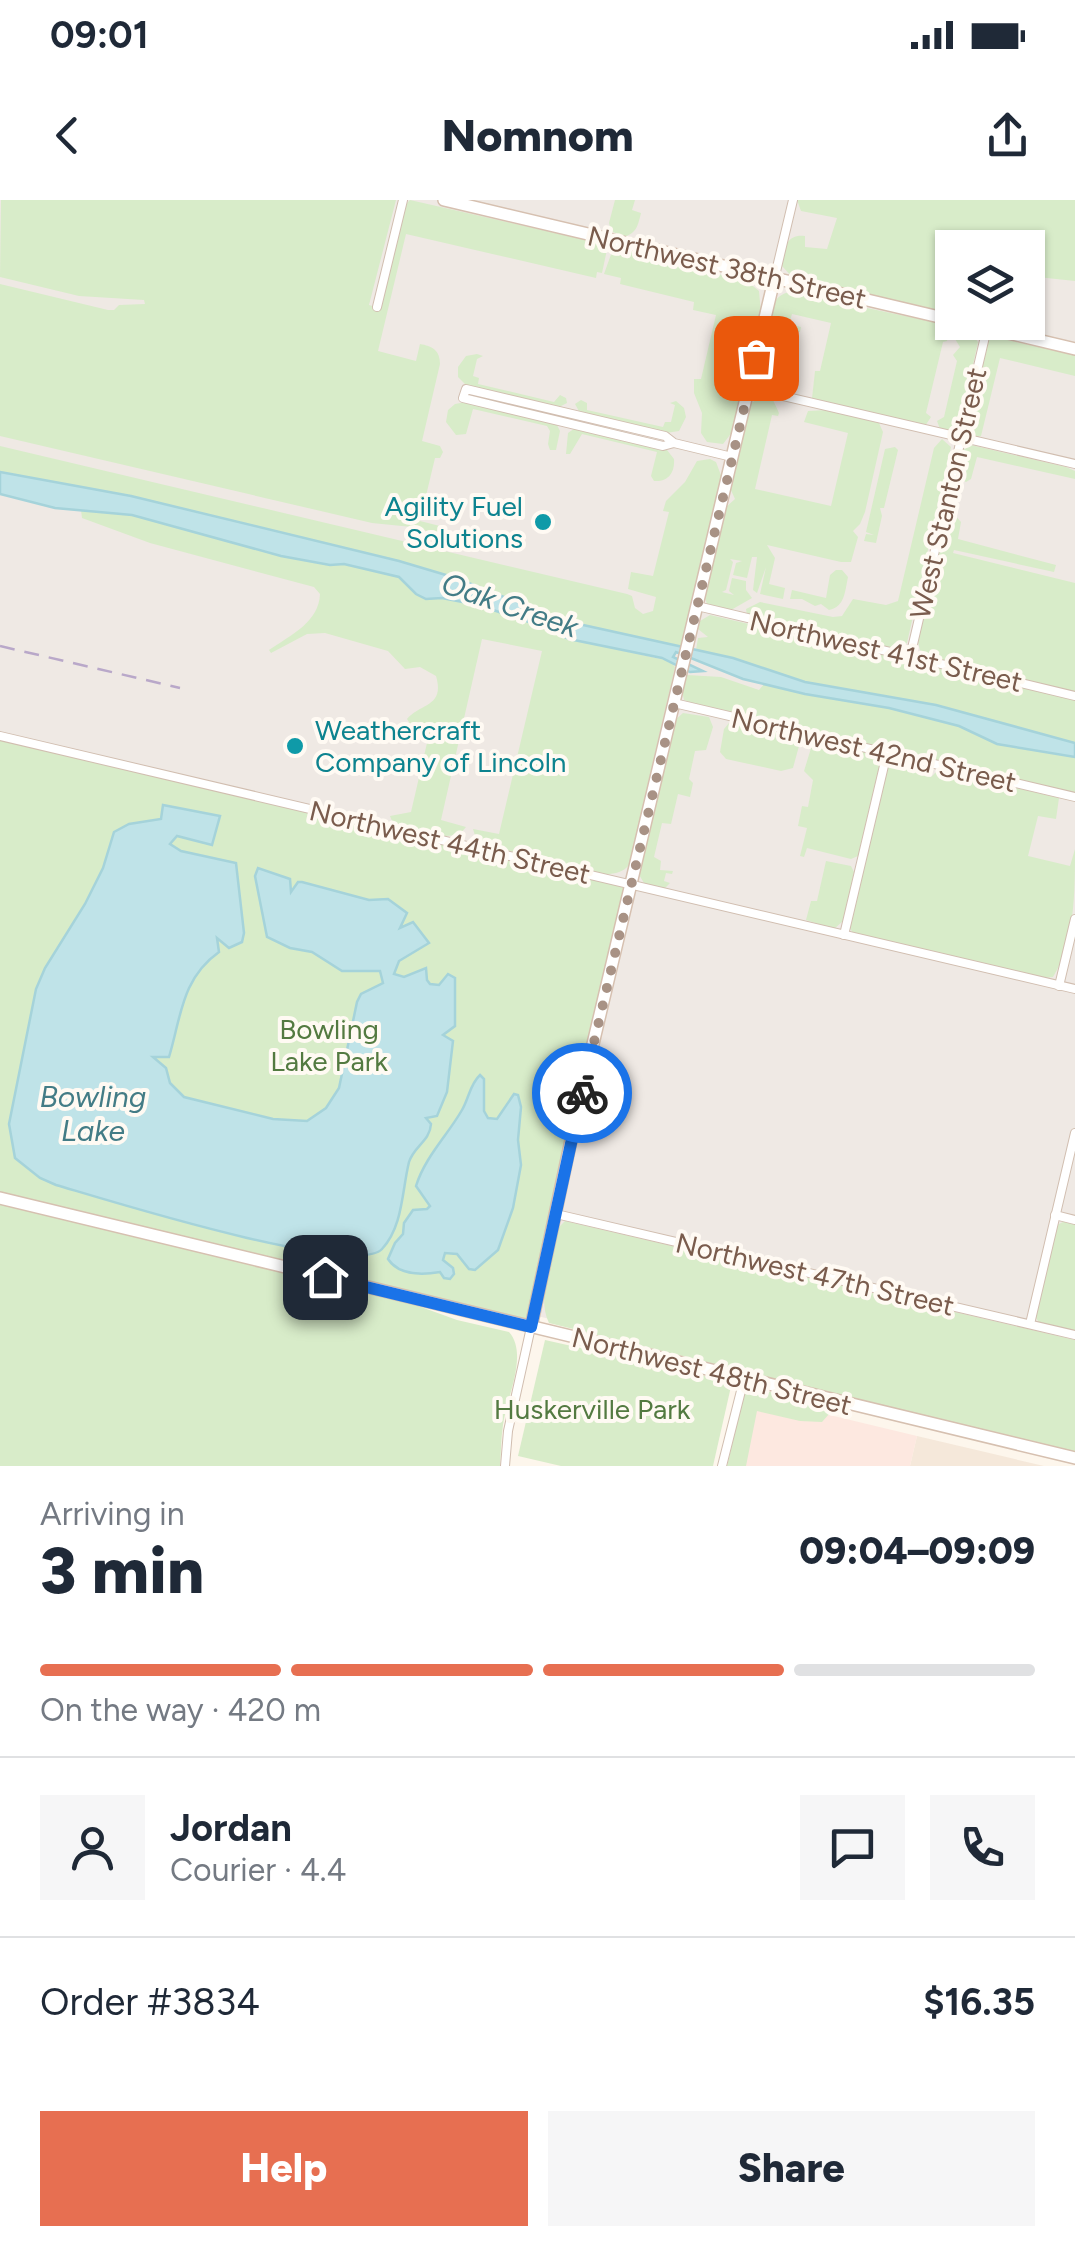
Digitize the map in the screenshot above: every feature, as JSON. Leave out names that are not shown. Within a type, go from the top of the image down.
[{"type":"main road","name":"Northwest 38th Street","points":[[444,200],[935,316]]},
{"type":"main road","points":[[531,1327],[774,280]]},
{"type":"main road","points":[[1037,340],[1075,349]]},
{"type":"main road","name":"Northwest 48th Street","points":[[0,1198],[1075,1458]]},
{"type":"street","points":[[377,307],[403,200]]},
{"type":"street","points":[[774,280],[793,200]]},
{"type":"street","name":"West Stanton Street","points":[[910,657],[984,340]]},
{"type":"street","points":[[749,388],[1075,464]]},
{"type":"street","points":[[464,394],[663,446],[674,442],[732,457]]},
{"type":"street","name":"Northwest 41st Street","points":[[697,606],[1075,696]]},
{"type":"street","name":"Northwest 42nd Street","points":[[674,703],[1075,797]]},
{"type":"street","name":"Northwest 44th Street","points":[[0,736],[1075,990]]},
{"type":"street","points":[[844,935],[887,753]]},
{"type":"street","points":[[1060,986],[1075,918]]},
{"type":"street","points":[[1030,1324],[1075,1132]]},
{"type":"street","name":"Northwest 47th Street","points":[[556,1214],[1075,1335]]},
{"type":"street","points":[[1055,1216],[1075,1220]]},
{"type":"street","points":[[505,1466],[508,1431],[531,1327]]},
{"type":"street","points":[[722,1466],[744,1379]]},
{"type":"shaded area","points":[[0,200],[1075,200],[1075,1445],[0,1187]]},
{"type":"shaded area","points":[[750,1396],[917,1436],[910,1466],[734,1466]]},
{"type":"shaded area","points":[[917,1436],[1044,1466],[910,1466]]},
{"type":"green space","points":[[1,200],[396,200],[369,305],[379,308],[405,205],[410,200],[608,245],[602,273],[597,272],[596,278],[406,234],[378,351],[416,361],[420,344],[439,355],[422,441],[440,446],[443,452],[435,458],[420,521],[444,527],[442,535],[372,523],[0,436],[0,284],[108,310],[119,305],[145,304],[144,300],[79,296],[0,277]]},
{"type":"green space","points":[[615,200],[635,200],[632,210],[641,213],[634,231],[624,237],[611,231],[609,223]]},
{"type":"green space","points":[[797,200],[1075,200],[1075,281],[1045,278],[1045,230],[935,230],[935,312],[792,277],[782,266],[790,240],[805,236],[805,247],[827,249],[837,218],[801,211]]},
{"type":"green space","points":[[614,246],[748,282],[759,291],[761,313],[733,431],[723,444],[707,442],[701,433],[702,413],[694,393],[694,379],[701,379],[716,315],[693,310],[694,302],[620,284],[621,278],[604,274]]},
{"type":"green space","points":[[785,293],[935,322],[935,340],[947,340],[943,342],[926,413],[931,417],[925,426],[812,398],[815,371],[820,371],[831,323],[792,314],[789,324],[801,327],[800,332],[773,327],[769,324],[773,308]]},
{"type":"green space","points":[[774,333],[783,338],[775,374],[781,377],[773,390],[757,380],[766,335]]},
{"type":"green space","points":[[956,340],[978,342],[960,423],[947,431],[940,429],[937,421],[944,417],[957,361],[953,355],[960,347]]},
{"type":"green space","points":[[1008,340],[1075,355],[1075,376],[1000,358],[981,436],[976,437],[968,429],[968,422],[987,342]]},
{"type":"green space","points":[[466,356],[483,356],[477,359],[473,376],[479,378],[478,384],[554,402],[560,395],[567,403],[557,408],[467,386],[458,377],[458,367]]},
{"type":"green space","points":[[760,397],[773,400],[779,413],[772,415],[755,489],[831,506],[848,433],[804,422],[808,411],[827,410],[879,423],[883,432],[865,512],[853,531],[858,537],[851,562],[767,545],[775,558],[769,584],[785,588],[783,599],[760,594],[766,567],[757,593],[753,590],[757,557],[752,557],[747,578],[733,575],[736,563],[742,561],[730,559],[733,562],[726,590],[722,592],[734,595],[729,591],[732,578],[746,581],[752,598],[731,610],[707,604],[704,595],[725,508],[735,499],[730,488],[750,404]]},
{"type":"green space","points":[[581,400],[587,403],[587,410],[663,427],[665,422],[671,422],[675,405],[670,403],[676,401],[684,408],[686,417],[679,431],[666,433],[580,413],[575,404]]},
{"type":"green space","points":[[466,402],[556,423],[560,431],[556,450],[550,450],[547,426],[473,409],[466,434],[456,435],[446,422],[448,410]]},
{"type":"green space","points":[[575,428],[667,450],[674,459],[672,472],[663,480],[654,481],[651,476],[657,452],[582,434],[570,454],[566,454],[568,433]]},
{"type":"green space","points":[[942,439],[951,447],[907,643],[894,650],[747,615],[746,609],[760,602],[833,617],[842,616],[853,599],[886,605],[898,601],[934,448]]},
{"type":"green space","points":[[971,445],[1066,467],[1075,471],[1075,479],[977,457],[971,479],[966,482],[958,478],[958,465],[963,450]]},
{"type":"green space","points":[[0,446],[627,594],[643,614],[653,611],[656,597],[628,589],[631,572],[653,576],[669,512],[663,511],[666,501],[685,482],[697,461],[716,462],[722,478],[681,647],[565,621],[456,578],[131,496],[0,472]]},
{"type":"green space","points":[[885,449],[898,450],[884,508],[880,508],[876,543],[864,541],[866,534],[874,535],[866,532]]},
{"type":"green space","points":[[81,510],[132,515],[281,556],[344,564],[399,577],[426,599],[478,605],[569,639],[670,661],[675,667],[629,865],[611,874],[596,873],[477,842],[473,829],[499,834],[542,651],[482,639],[441,820],[466,827],[452,836],[416,831],[392,821],[390,816],[411,812],[430,730],[411,725],[407,719],[434,699],[436,676],[420,667],[405,669],[388,651],[325,633],[307,634],[271,653],[269,650],[302,627],[315,612],[320,594],[314,587],[150,543],[82,518]]},
{"type":"green space","points":[[952,512],[961,522],[958,539],[1056,565],[1054,572],[954,550],[953,553],[1075,583],[1075,692],[928,658],[920,650],[917,638],[945,519]]},
{"type":"green space","points":[[842,570],[848,577],[838,606],[829,610],[821,604],[790,599],[792,590],[826,598],[830,575]]},
{"type":"green space","points":[[710,615],[1075,700],[1075,743],[936,705],[805,682],[696,650],[698,638],[708,637],[698,629],[700,621]]},
{"type":"green space","points":[[687,675],[721,677],[759,690],[764,684],[889,708],[959,726],[997,744],[1075,757],[1075,794],[689,702],[684,700],[682,691]]},
{"type":"green space","points":[[683,713],[709,717],[713,727],[706,750],[695,751],[690,797],[678,794],[671,824],[662,823],[654,857],[661,861],[660,870],[673,871],[666,873],[664,881],[670,883],[664,889],[644,883],[638,873],[674,721]]},
{"type":"green space","points":[[737,722],[797,738],[799,746],[793,768],[781,771],[726,759],[720,752],[724,729]]},
{"type":"green space","name":"Bowling Lake Park","points":[[0,736],[631,884],[531,1327],[0,1198]]},
{"type":"green space","points":[[821,742],[869,753],[879,767],[858,856],[851,859],[807,848],[804,857],[800,856],[807,828],[798,826],[802,806],[808,807],[813,780],[804,771],[812,745]]},
{"type":"green space","points":[[891,762],[920,766],[926,776],[946,771],[1059,798],[1056,819],[1038,816],[1028,856],[1070,866],[1075,849],[1070,932],[1053,977],[1043,978],[853,933],[849,927],[886,768]]},
{"type":"green space","points":[[826,861],[851,866],[854,872],[843,921],[834,929],[806,920],[811,901],[817,901]]},
{"type":"green space","points":[[0,1204],[410,1303],[457,1320],[509,1332],[515,1341],[517,1364],[503,1425],[500,1466],[0,1466]]},
{"type":"green space","points":[[565,1221],[1075,1340],[1075,1453],[549,1323],[544,1301],[546,1276],[558,1228]]},
{"type":"green space","points":[[1065,1221],[1075,1224],[1075,1333],[1041,1325],[1036,1318],[1057,1225]]},
{"type":"green space","name":"Huskerville Park","points":[[545,1340],[732,1382],[713,1466],[561,1466],[518,1456]]},
{"type":"green space","points":[[754,1388],[826,1405],[830,1413],[822,1422],[757,1411],[746,1466],[727,1466],[744,1394]]},
{"type":"water","name":"Oak Creek","points":[[0,472],[131,496],[399,561],[456,578],[565,621],[733,658],[805,682],[936,705],[1075,743],[1075,757],[997,744],[959,726],[889,708],[743,679],[676,652],[673,657],[703,671],[690,672],[662,658],[569,639],[478,605],[426,599],[399,577],[344,564],[281,556],[132,515],[55,508],[0,494]]},
{"type":"water","name":"Bowling Lake","points":[[163,805],[220,816],[212,845],[177,836],[170,844],[181,851],[236,863],[244,933],[242,942],[229,948],[217,938],[219,952],[197,974],[184,1000],[169,1057],[153,1057],[166,1068],[170,1083],[184,1097],[273,1119],[307,1121],[326,1108],[339,1088],[361,994],[383,983],[380,971],[342,971],[312,952],[290,948],[267,937],[255,876],[258,868],[290,879],[291,892],[302,882],[369,900],[388,899],[407,913],[400,928],[413,922],[429,943],[399,961],[394,974],[404,977],[426,968],[430,984],[439,985],[448,974],[455,978],[455,1026],[443,1035],[453,1041],[447,1092],[437,1116],[426,1118],[430,1130],[409,1162],[398,1219],[382,1249],[362,1255],[326,1253],[226,1233],[56,1185],[15,1158],[9,1124],[36,989],[103,868],[114,832],[129,824],[161,819]]},
{"type":"water","points":[[480,1075],[484,1079],[484,1111],[488,1118],[497,1119],[514,1094],[518,1095],[521,1107],[521,1165],[513,1208],[498,1250],[475,1270],[469,1269],[457,1254],[445,1253],[443,1260],[453,1268],[450,1279],[440,1272],[419,1274],[398,1269],[388,1259],[403,1234],[404,1223],[413,1210],[430,1206],[416,1186],[420,1175]]},
{"type":"railway","points":[[0,646],[180,688]]},
{"type":"way so far","points":[[582,1093],[756,358]]},
{"type":"place","name":"Agility Fuel Solutions","points":[[543,522]]},
{"type":"place","name":"Weathercraft Company of Lincoln","points":[[295,746]]},
{"type":"route","points":[[325,1277],[531,1327],[582,1093]]}]
